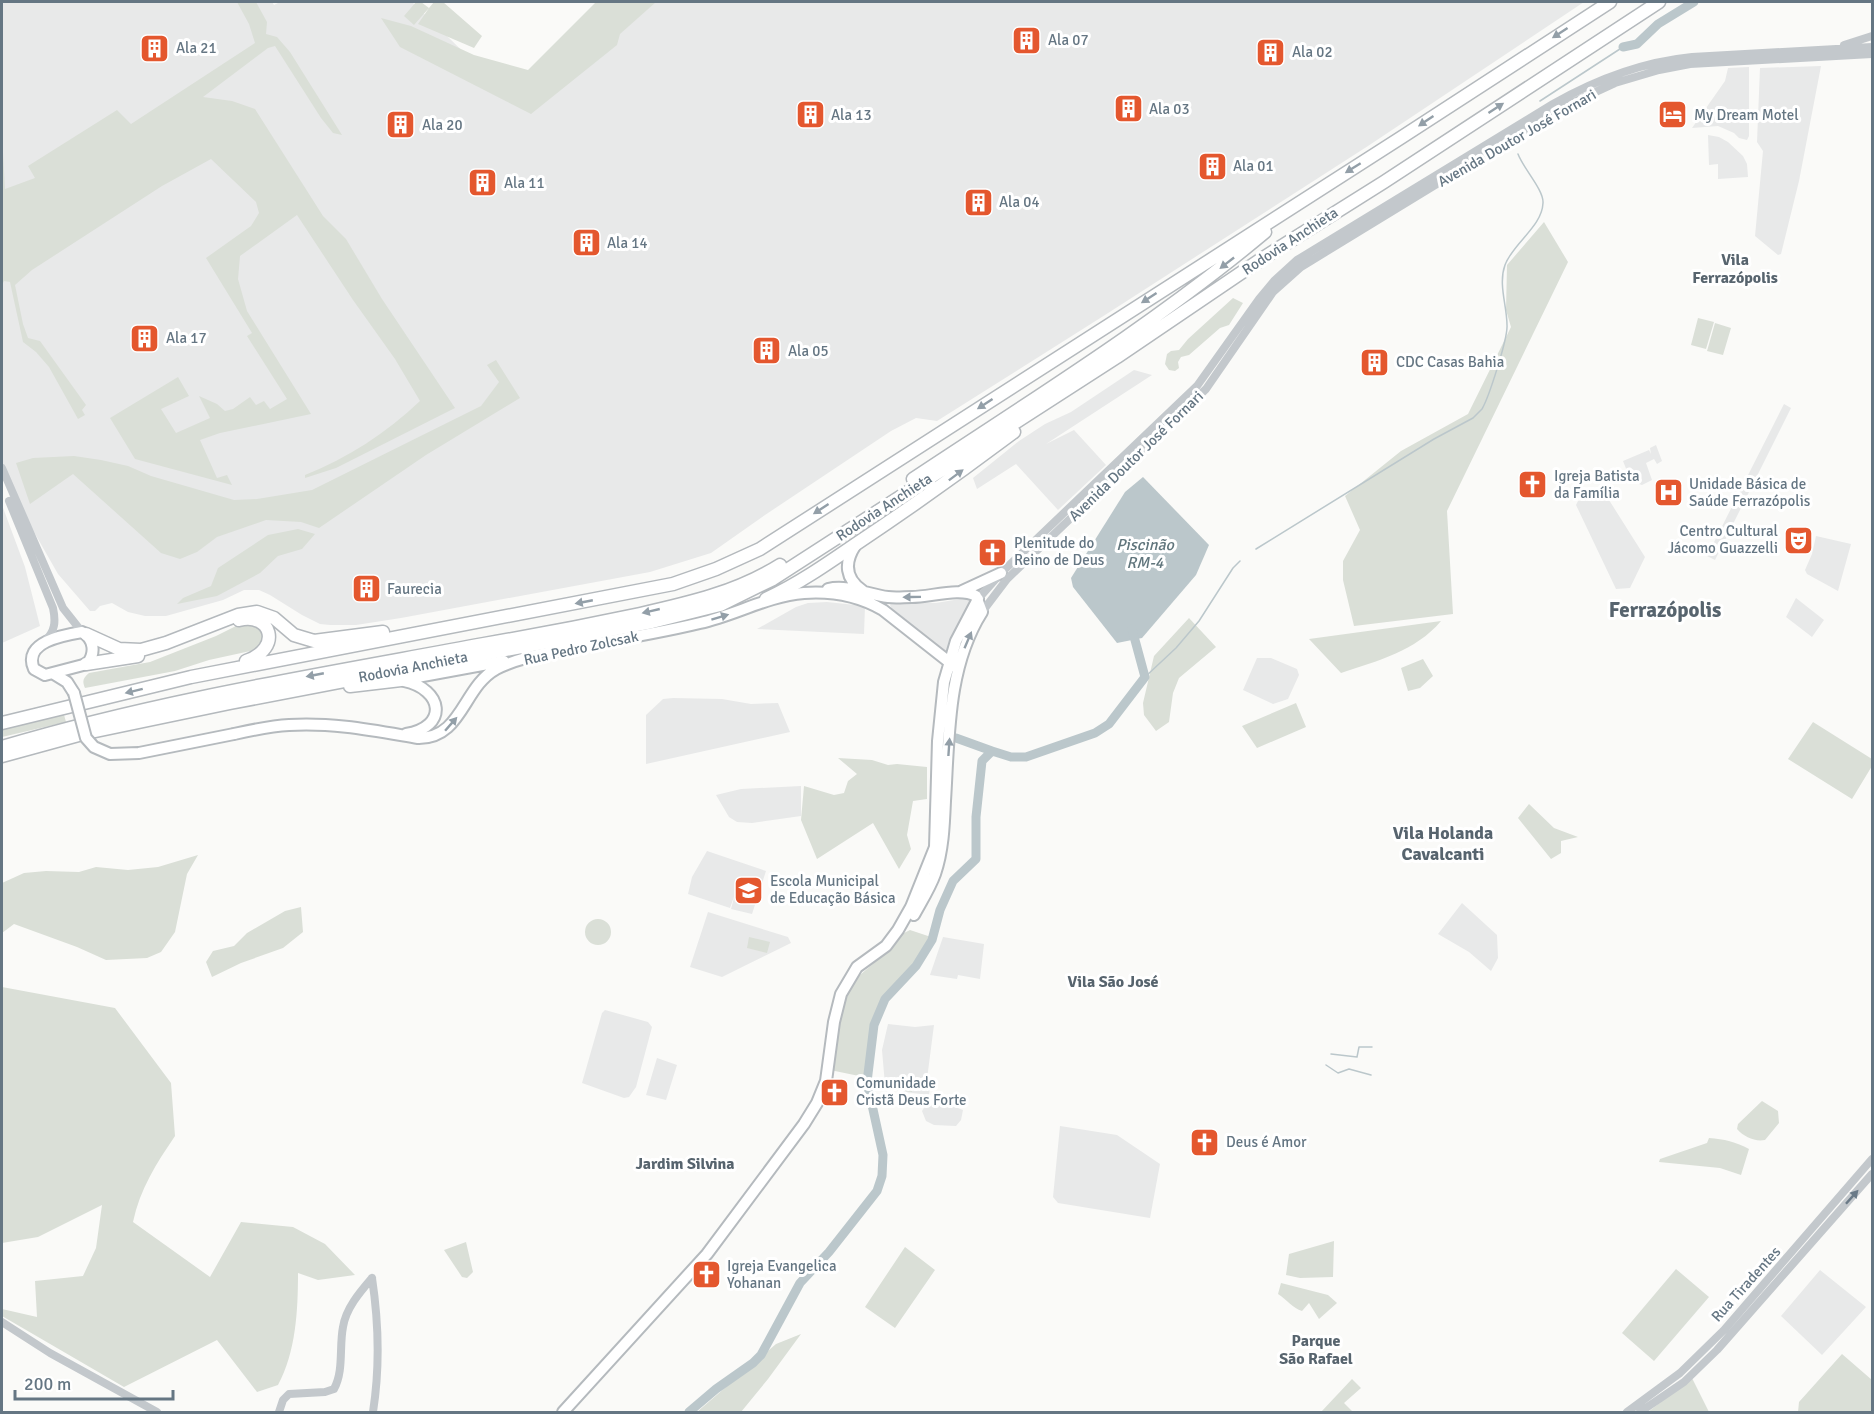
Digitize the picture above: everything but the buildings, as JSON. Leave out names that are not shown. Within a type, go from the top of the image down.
[{"type":"highway","name":"Rodovia Anchieta","points":[[2,723],[191,678],[674,584],[716,569],[751,553],[1610,2]]},
{"type":"highway","name":"Rodovia Anchieta","points":[[2,756],[86,733],[230,702],[598,634],[720,605],[773,579],[1090,374],[1117,357],[1134,351],[1151,340],[1171,320],[1260,260],[1384,182],[1659,2]]},
{"type":"highway","name":"Rodovia Anchieta","points":[[2,747],[52,732],[186,700],[597,624],[696,602],[734,589],[781,564],[1114,346],[1226,264],[1305,199]]},
{"type":"highway","points":[[766,599],[784,591],[936,490],[1090,374]]},
{"type":"highway","points":[[84,633],[119,649],[138,651],[166,643],[247,612],[265,614],[294,635],[314,641],[471,624]]},
{"type":"highway","points":[[86,663],[153,652],[243,619],[250,619],[264,626],[268,632],[269,640],[266,648],[256,657],[191,678]]},
{"type":"highway","points":[[230,702],[401,680]]},
{"type":"main road","points":[[856,544],[849,557],[848,574],[853,583],[863,591]]},
{"type":"main road","points":[[824,593],[833,587],[887,597],[934,596],[962,591],[1001,573]]},
{"type":"main road","points":[[962,591],[973,594],[978,599],[982,612]]},
{"type":"main road","name":"Rua Pedro Zolcsak","points":[[74,692],[86,738],[94,747],[110,754],[140,753],[276,726],[306,724],[424,738],[443,732],[454,723],[477,686],[500,667],[539,654],[699,624],[766,599],[794,594],[824,593],[863,600],[883,610],[958,669]]},
{"type":"main road","points":[[883,610],[882,603],[887,597]]},
{"type":"main road","name":"Avenida Doutor José Fornari","points":[[911,907],[934,847],[940,713],[949,662],[964,624],[978,599]]},
{"type":"main road","name":"Avenida Doutor José Fornari","points":[[876,954],[887,948],[909,925],[935,874],[941,847],[951,714],[958,669],[969,638],[982,612]]},
{"type":"main road","points":[[74,692],[75,678],[86,663],[93,646],[84,633],[43,644],[32,655],[32,665],[41,674],[54,674],[86,663]]},
{"type":"main road","points":[[401,680],[539,654]]},
{"type":"main road","points":[[54,674],[65,680],[74,692]]},
{"type":"main road","points":[[398,735],[424,729],[431,723],[436,710],[434,700],[428,692],[418,685],[401,680]]},
{"type":"main road","points":[[909,925],[911,907]]},
{"type":"main road","points":[[563,1413],[707,1254],[804,1124],[818,1103],[826,1081],[834,1022],[841,994],[857,967],[876,954],[898,930],[911,907]]},
{"type":"street","points":[[1831,54],[1872,36]]},
{"type":"street","points":[[1857,48],[1872,42]]},
{"type":"street","name":"Avenida Doutor José Fornari","points":[[982,612],[1011,575],[1206,388],[1273,292],[1300,267],[1563,107],[1615,83],[1659,69],[1690,64],[1831,54],[1872,47]]},
{"type":"street","name":"Avenida Doutor José Fornari","points":[[978,599],[1001,573],[1197,386],[1259,299],[1274,281],[1297,260],[1553,104],[1608,77],[1679,58],[1872,54]]},
{"type":"street","points":[[2,468],[63,608],[84,633]]},
{"type":"street","points":[[2,481],[53,608],[54,629],[43,644]]},
{"type":"street","name":"Rua Tiradentes","points":[[1726,1334],[1872,1159]]},
{"type":"street","name":"Rua Tiradentes","points":[[1626,1413],[1655,1397],[1684,1375],[1726,1334],[1872,1174]]},
{"type":"street","points":[[279,1413],[283,1400],[289,1394],[325,1392],[334,1389],[339,1375],[344,1319],[360,1292],[372,1278],[378,1325],[379,1359],[373,1413]]},
{"type":"street","points":[[2,1322],[50,1353],[153,1412]]},
{"type":"street","name":"Rua Tiradentes","points":[[1640,1413],[1655,1397]]},
{"type":"shaded area","points":[[2,2],[272,2],[274,5],[280,2],[412,2],[520,107],[614,2],[1584,2],[1368,146],[1105,315],[937,421],[916,418],[891,431],[711,553],[650,572],[401,618],[356,625],[330,625],[320,624],[259,590],[244,590],[223,600],[166,616],[145,616],[128,612],[112,603],[90,611],[58,574],[22,511],[2,464]]},
{"type":"shaded area","points":[[237,2],[256,2],[267,22],[266,34],[277,37],[290,52],[342,135],[333,133],[321,118],[275,46],[268,48],[203,97],[232,101],[255,109],[323,216],[346,239],[382,299],[455,408],[336,468],[305,478],[305,475],[366,444],[420,401],[395,359],[297,215],[240,256],[238,279],[247,311],[311,414],[220,433],[200,440],[217,478],[227,475],[232,485],[135,459],[110,418],[178,377],[189,396],[161,409],[176,433],[210,418],[199,396],[217,404],[225,411],[233,409],[250,397],[256,405],[264,401],[270,409],[287,399],[247,336],[252,333],[206,258],[251,226],[259,213],[256,202],[211,159],[162,186],[32,270],[15,285],[28,338],[40,341],[86,405],[82,410],[85,415],[78,419],[49,367],[36,352],[23,342],[10,282],[4,281],[2,285],[2,134],[5,189],[35,178],[28,166],[117,110],[131,124],[255,43],[249,24]]},
{"type":"shaded area","points":[[416,2],[421,2],[429,8],[414,25],[404,16]]},
{"type":"shaded area","points":[[434,2],[443,2],[482,36],[474,48],[418,24]]},
{"type":"shaded area","points":[[596,2],[656,2],[620,34],[617,45],[531,114],[400,47],[381,18],[411,26],[474,55],[528,70]]},
{"type":"shaded area","points":[[1821,66],[1799,181],[1781,254],[1778,255],[1755,236],[1763,151],[1757,142],[1760,68]]},
{"type":"shaded area","points":[[1749,67],[1749,136],[1747,140],[1718,126],[1692,128],[1725,81],[1728,68]]},
{"type":"shaded area","points":[[1708,135],[1728,142],[1743,156],[1747,164],[1748,177],[1718,179],[1718,164],[1709,165]]},
{"type":"shaded area","points":[[1544,222],[1568,262],[1447,511],[1453,614],[1354,626],[1343,580],[1343,561],[1360,530],[1345,496],[1401,451],[1468,414],[1511,327],[1506,310],[1507,265]]},
{"type":"shaded area","points":[[1233,298],[1243,303],[1229,325],[1220,328],[1189,355],[1181,357],[1178,362],[1179,368],[1175,371],[1169,370],[1165,364],[1167,354],[1179,350]]},
{"type":"shaded area","points":[[1698,318],[1714,322],[1706,349],[1691,345]]},
{"type":"shaded area","points":[[1715,323],[1731,328],[1723,355],[1707,351]]},
{"type":"shaded area","points":[[496,360],[520,398],[426,455],[319,528],[301,522],[266,520],[217,537],[197,552],[180,559],[161,553],[73,474],[30,504],[16,463],[33,458],[74,456],[101,460],[128,466],[151,476],[234,500],[257,499],[312,490],[481,406],[499,382],[487,365]]},
{"type":"shaded area","points":[[1134,370],[1152,375],[1046,444],[1074,430],[1106,465],[1058,510],[1016,464],[977,489],[973,478],[1019,441],[1045,424],[1071,412]]},
{"type":"shaded area","points":[[1784,404],[1791,408],[1715,560],[1707,556]]},
{"type":"shaded area","points":[[1656,445],[1662,461],[1657,464],[1654,459],[1646,463],[1652,480],[1642,485],[1639,484],[1633,469],[1627,471],[1623,461],[1649,450],[1651,454],[1650,448]]},
{"type":"shaded area","points":[[1605,498],[1609,500],[1645,557],[1630,588],[1616,589],[1576,505],[1578,501]]},
{"type":"shaded area","points":[[2,505],[25,567],[40,626],[2,643]]},
{"type":"shaded area","points":[[298,529],[315,534],[302,549],[278,556],[260,573],[217,596],[177,604],[183,598],[211,586],[218,568],[268,535]]},
{"type":"shaded area","points":[[1816,536],[1851,544],[1838,591],[1807,574],[1805,570]]},
{"type":"shaded area","points":[[966,598],[972,606],[948,654],[942,653],[895,615],[890,605],[892,602],[936,603]]},
{"type":"shaded area","points":[[1796,598],[1824,620],[1812,637],[1786,617]]},
{"type":"shaded area","points":[[827,602],[865,606],[864,634],[757,629],[796,607],[808,603]]},
{"type":"shaded area","points":[[1189,618],[1216,647],[1179,678],[1173,693],[1169,722],[1156,731],[1144,715],[1143,703],[1154,656]]},
{"type":"shaded area","points":[[1441,621],[1420,640],[1395,654],[1341,673],[1309,639]]},
{"type":"shaded area","points":[[238,625],[256,625],[261,632],[263,639],[255,650],[209,660],[175,671],[85,688],[85,676],[89,673],[150,662]]},
{"type":"shaded area","points":[[1257,658],[1271,658],[1297,669],[1299,675],[1288,699],[1273,704],[1243,690]]},
{"type":"shaded area","points":[[1423,659],[1433,676],[1420,688],[1408,691],[1401,668]]},
{"type":"shaded area","points":[[663,699],[722,699],[751,704],[778,703],[790,732],[646,764],[646,715]]},
{"type":"shaded area","points":[[1296,703],[1306,727],[1257,748],[1242,726]]},
{"type":"shaded area","points":[[63,711],[66,722],[2,737],[2,729]]},
{"type":"shaded area","points":[[1813,722],[1872,759],[1872,766],[1852,799],[1788,759]]},
{"type":"shaded area","points":[[838,758],[872,760],[888,765],[927,767],[927,799],[913,801],[907,835],[911,849],[899,869],[873,823],[817,859],[801,820],[804,786],[834,795],[844,793],[848,781],[857,774]]},
{"type":"shaded area","points":[[801,786],[801,816],[752,823],[737,822],[729,817],[716,795],[741,789]]},
{"type":"shaded area","points":[[1529,804],[1554,828],[1578,837],[1561,841],[1561,853],[1551,859],[1518,818]]},
{"type":"shaded area","points":[[707,851],[766,871],[752,914],[731,909],[735,894],[730,908],[688,894],[692,877]]},
{"type":"shaded area","points":[[198,855],[187,874],[175,932],[161,952],[147,958],[106,960],[14,924],[2,933],[2,883],[24,873],[79,872],[96,867],[128,870],[158,867]]},
{"type":"shaded area","points":[[1462,903],[1497,935],[1498,958],[1491,971],[1469,952],[1438,934]]},
{"type":"shaded area","points":[[301,907],[303,932],[283,948],[241,963],[212,977],[206,962],[213,951],[234,946],[247,933],[285,911]]},
{"type":"shaded area","points":[[708,912],[788,937],[791,943],[722,977],[690,967]]},
{"type":"shaded area","points":[[598,919],[607,923],[611,932],[607,941],[598,945],[589,941],[585,932],[589,923]]},
{"type":"shaded area","points":[[910,930],[931,937],[915,964],[883,998],[870,1037],[864,1077],[830,1070],[842,1001],[853,981]]},
{"type":"shaded area","points":[[749,937],[770,942],[767,953],[747,948]]},
{"type":"shaded area","points":[[943,937],[984,944],[980,979],[958,975],[957,979],[930,975]]},
{"type":"shaded area","points":[[2,987],[115,1008],[171,1083],[175,1136],[150,1177],[133,1222],[210,1277],[241,1222],[293,1227],[325,1244],[355,1275],[318,1280],[298,1273],[292,1345],[278,1385],[257,1392],[217,1340],[124,1387],[2,1316],[2,1309],[37,1317],[35,1281],[83,1276],[96,1248],[102,1205],[38,1237],[2,1243]]},
{"type":"shaded area","points":[[605,1010],[648,1022],[652,1027],[636,1087],[629,1097],[624,1098],[582,1083],[602,1013]]},
{"type":"shaded area","points":[[888,1024],[915,1027],[934,1025],[927,1079],[931,1080],[929,1095],[889,1090],[885,1085],[882,1050]]},
{"type":"shaded area","points":[[657,1058],[677,1065],[666,1100],[646,1095]]},
{"type":"shaded area","points":[[893,1077],[914,1079],[912,1092],[891,1089]]},
{"type":"shaded area","points":[[1762,1101],[1778,1111],[1779,1123],[1765,1140],[1754,1140],[1746,1137],[1737,1129],[1738,1124]]},
{"type":"shaded area","points":[[927,1103],[950,1105],[963,1110],[961,1120],[956,1126],[934,1125],[926,1121],[922,1111]]},
{"type":"shaded area","points":[[1060,1126],[1117,1135],[1160,1164],[1150,1218],[1058,1203],[1053,1197]]},
{"type":"shaded area","points":[[1709,1138],[1730,1141],[1749,1149],[1741,1175],[1720,1168],[1659,1162],[1660,1159],[1707,1143]]},
{"type":"shaded area","points":[[1334,1241],[1333,1277],[1300,1278],[1286,1275],[1289,1254]]},
{"type":"shaded area","points":[[466,1242],[473,1272],[467,1278],[462,1277],[444,1250]]},
{"type":"shaded area","points":[[905,1247],[935,1270],[895,1328],[865,1307]]},
{"type":"shaded area","points":[[1676,1269],[1709,1297],[1654,1361],[1622,1333]]},
{"type":"shaded area","points":[[1820,1270],[1866,1307],[1822,1355],[1781,1316]]},
{"type":"shaded area","points":[[1281,1283],[1328,1295],[1337,1303],[1319,1319],[1309,1303],[1302,1311],[1278,1294]]},
{"type":"shaded area","points":[[801,1334],[741,1412],[697,1412],[776,1344]]},
{"type":"shaded area","points":[[1842,1354],[1872,1380],[1872,1412],[1798,1412],[1799,1402]]},
{"type":"shaded area","points":[[1692,1378],[1709,1412],[1648,1412]]},
{"type":"shaded area","points":[[1352,1379],[1361,1388],[1344,1403],[1353,1412],[1321,1412]]},
{"type":"water","name":"Piscinão RM-4","points":[[1143,477],[1209,545],[1196,575],[1142,638],[1117,643],[1073,587],[1071,578],[1125,492]]},
{"type":"waterway","points":[[1623,47],[1637,44],[1658,24],[1694,2]]},
{"type":"waterway","points":[[1540,101],[1623,47]]},
{"type":"waterway","points":[[1256,549],[1434,439],[1473,418],[1482,409],[1498,367],[1506,332],[1507,318],[1502,280],[1505,265],[1514,249],[1538,220],[1543,203],[1537,185],[1518,154]]},
{"type":"waterway","points":[[1145,677],[1176,648],[1199,621],[1233,568],[1240,561]]},
{"type":"waterway","points":[[689,1412],[761,1355],[800,1283],[829,1252],[877,1191],[882,1176],[883,1155],[867,1082],[874,1025],[885,999],[916,966],[932,940],[940,910],[953,881],[976,859],[976,817],[982,761],[992,751],[1011,757],[1026,757],[1095,733],[1109,724],[1145,677],[1132,629]]},
{"type":"waterway","points":[[956,738],[992,751]]},
{"type":"waterway","points":[[1331,1054],[1357,1057],[1359,1047],[1372,1047]]},
{"type":"waterway","points":[[1326,1065],[1338,1073],[1349,1069],[1371,1075]]},
{"type":"place","name":"Ala 07","points":[[1027,40]]},
{"type":"place","name":"Ala 21","points":[[155,48]]},
{"type":"place","name":"Ala 02","points":[[1271,52]]},
{"type":"place","name":"Ala 03","points":[[1128,109]]},
{"type":"place","name":"Ala 13","points":[[810,115]]},
{"type":"place","name":"My Dream Motel","points":[[1673,115]]},
{"type":"place","name":"Ala 20","points":[[401,125]]},
{"type":"place","name":"Ala 01","points":[[1212,166]]},
{"type":"place","name":"Ala 11","points":[[483,183]]},
{"type":"place","name":"Ala 04","points":[[978,202]]},
{"type":"place","name":"Ala 14","points":[[586,243]]},
{"type":"place","name":"Ala 17","points":[[145,338]]},
{"type":"place","name":"Ala 05","points":[[767,351]]},
{"type":"place","name":"CDC Casas Bahia","points":[[1375,362]]},
{"type":"place","name":"Igreja Batista da Família","points":[[1533,485]]},
{"type":"place","name":"Unidade Básica de Saúde Ferrazópolis","points":[[1668,493]]},
{"type":"place","name":"Centro Cultural Jácomo Guazzelli","points":[[1799,540]]},
{"type":"place","name":"Plenitude do Reino de Deus","points":[[993,552]]},
{"type":"place","name":"Faurecia","points":[[366,589]]},
{"type":"place","name":"Escola Municipal de Educação Básica","points":[[749,890]]},
{"type":"place","name":"Comunidade Cristã Deus Forte","points":[[835,1092]]},
{"type":"place","name":"Deus é Amor","points":[[1205,1142]]},
{"type":"place","name":"Igreja Evangelica Yohanan","points":[[706,1275]]},
{"type":"district","name":"Vila Ferrazópolis","points":[[1735,269]]},
{"type":"district","name":"Ferrazópolis","points":[[1665,610]]},
{"type":"district","name":"Vila Holanda Cavalcanti","points":[[1443,843]]},
{"type":"district","name":"Vila São José","points":[[1113,982]]},
{"type":"district","name":"Jardim Silvina","points":[[685,1164]]},
{"type":"district","name":"Parque São Rafael","points":[[1316,1350]]}]
